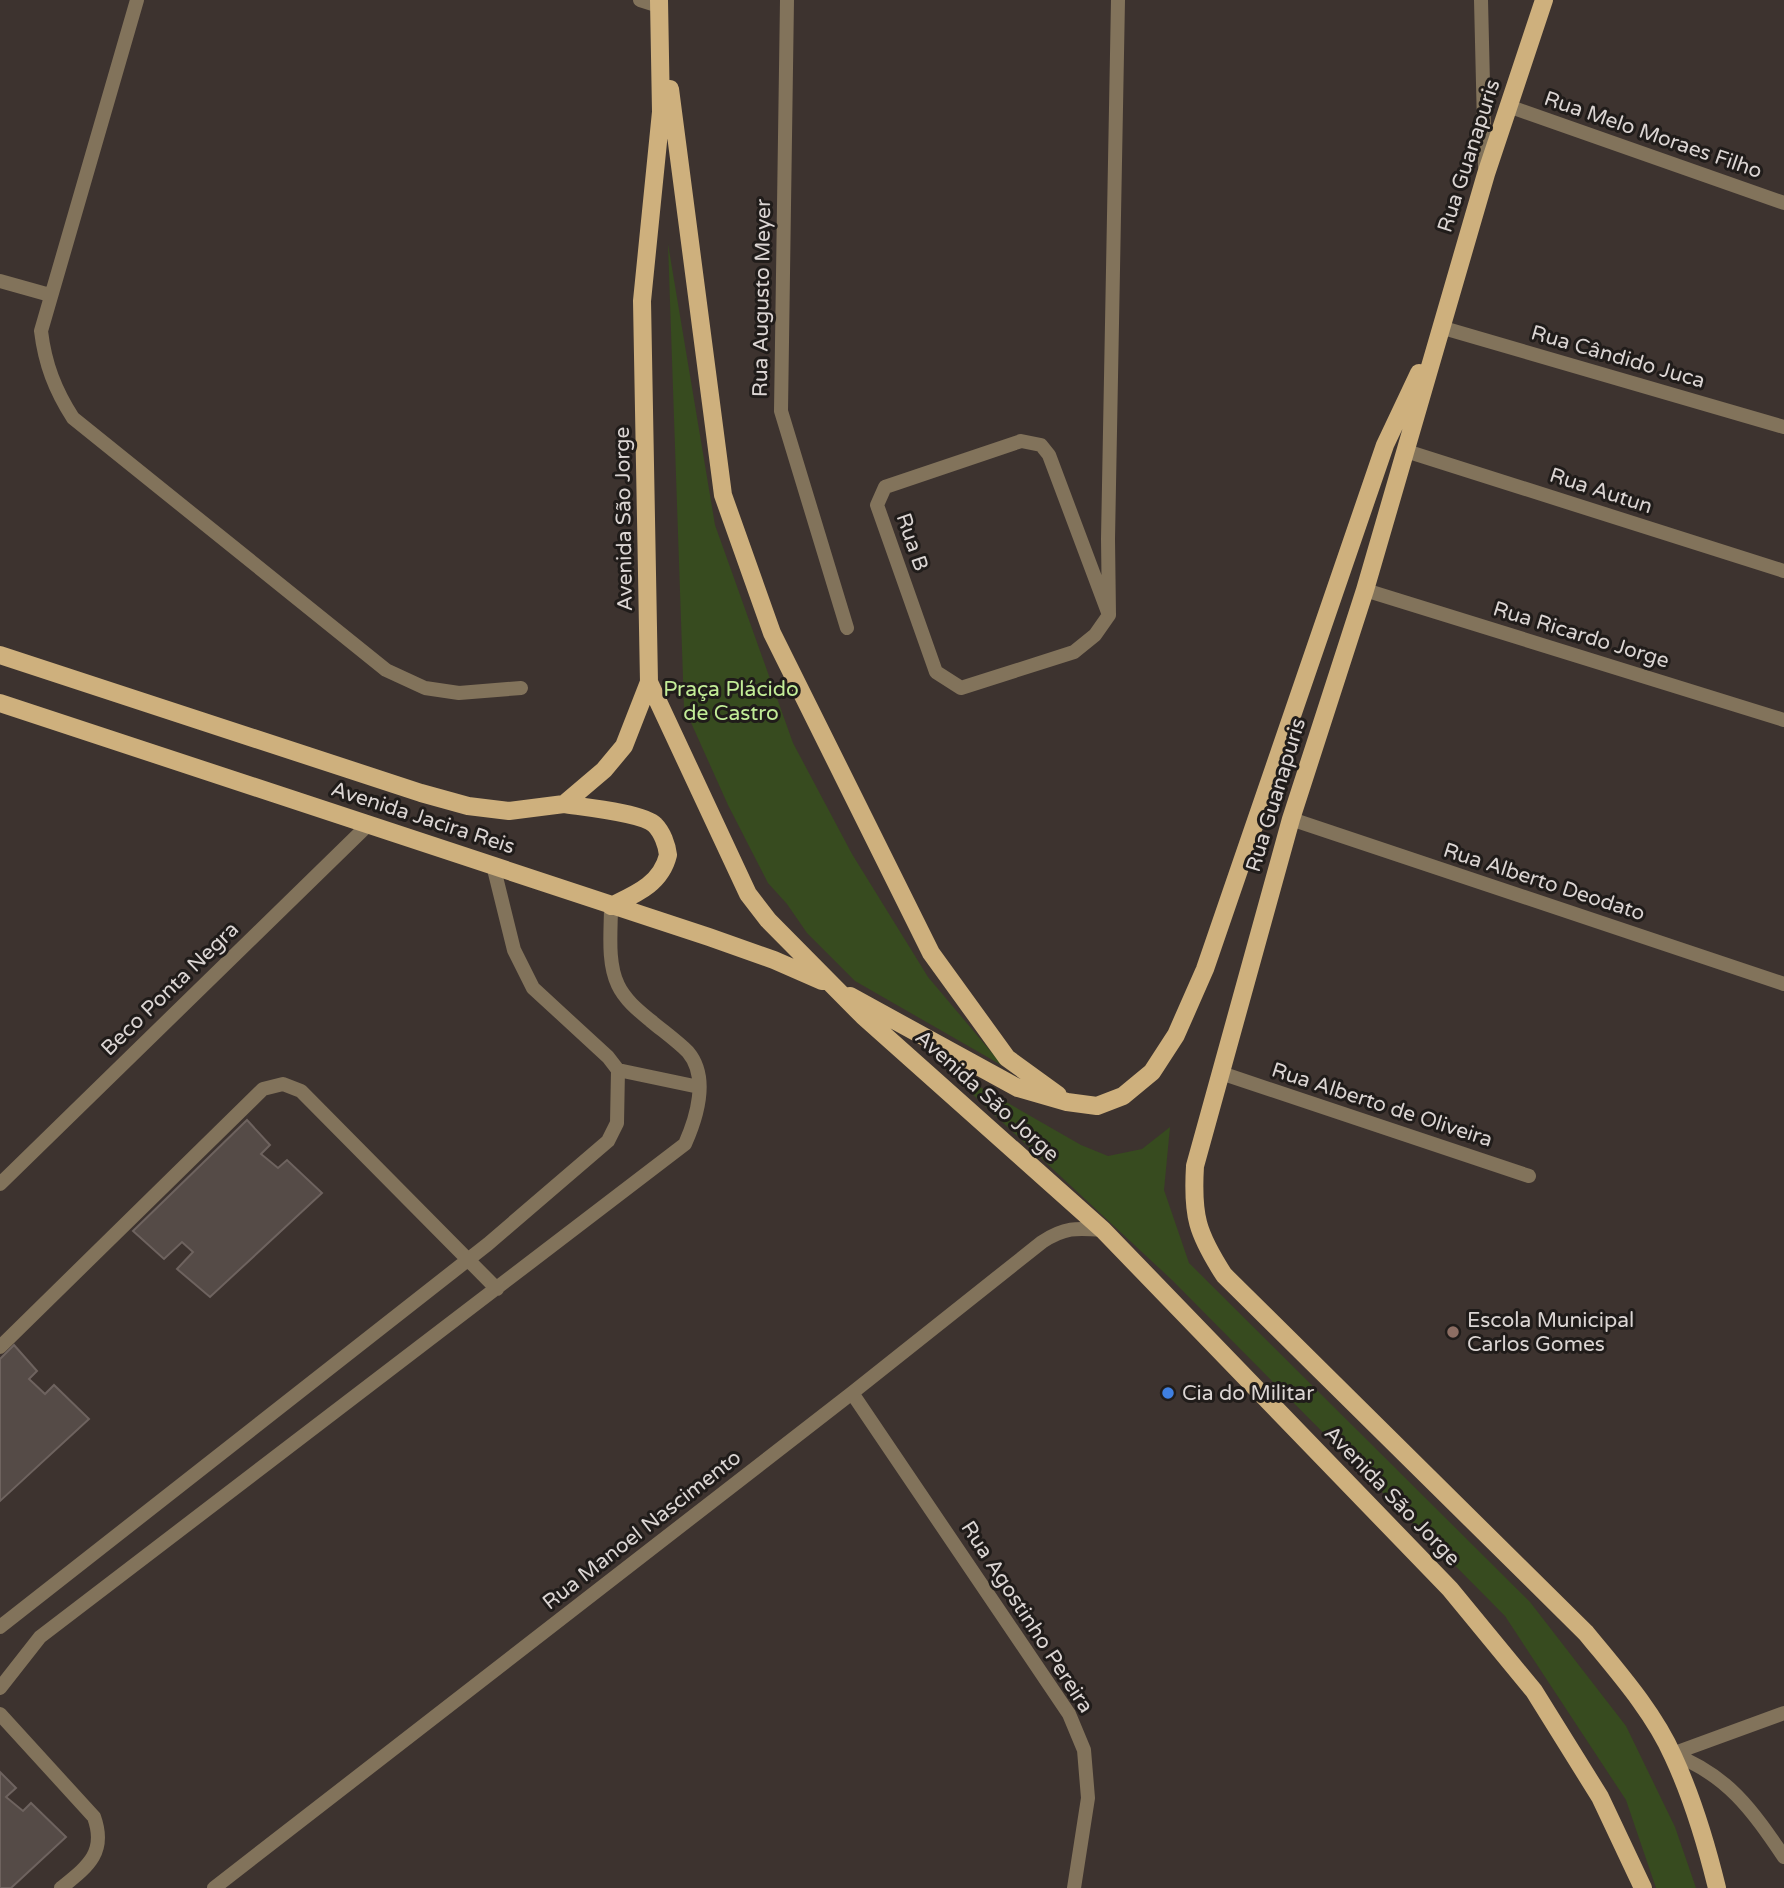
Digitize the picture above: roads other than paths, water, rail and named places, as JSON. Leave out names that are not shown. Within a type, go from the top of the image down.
[{"type":"main road","name":"Rua Guanapuris","points":[[1224,1275],[1204,1243],[1192,1203],[1195,1166],[1291,819],[1365,590],[1486,174],[1544,0]]},
{"type":"main road","name":"Avenida São Jorge","points":[[659,3],[661,112],[642,301],[649,682],[748,894],[768,920],[830,985],[1103,1230],[1459,1599],[1541,1702],[1601,1797],[1643,1888]]},
{"type":"main road","points":[[659,3],[723,495],[772,634],[931,953],[1006,1058],[1068,1102]]},
{"type":"main road","name":"Rua Guanapuris","points":[[1068,1102],[1097,1106],[1123,1096],[1152,1072],[1176,1035],[1205,969],[1385,445],[1440,327]]},
{"type":"main road","name":"Avenida Jacira Reis","points":[[0,655],[468,807],[509,811],[564,804],[635,816],[654,822],[662,834],[668,855],[657,879],[611,906]]},
{"type":"main road","points":[[564,804],[604,770],[624,746],[649,682]]},
{"type":"main road","name":"Avenida Jacira Reis","points":[[0,703],[709,937],[774,960],[830,985]]},
{"type":"main road","name":"Avenida São Jorge","points":[[830,985],[1018,1088],[1068,1102]]},
{"type":"main road","name":"Avenida São Jorge","points":[[1224,1275],[1586,1633],[1634,1692],[1672,1754],[1708,1849],[1717,1888]]},
{"type":"street","points":[[137,0],[41,331],[44,358],[57,393],[73,418],[92,434],[386,670],[425,688],[459,694],[521,688]]},
{"type":"street","points":[[640,0],[659,3]]},
{"type":"street","name":"Rua Augusto Meyer","points":[[787,0],[781,411],[847,628]]},
{"type":"street","points":[[1109,615],[1108,526],[1118,0]]},
{"type":"street","points":[[1481,0],[1486,174]]},
{"type":"street","name":"Rua Melo Moraes Filho","points":[[1508,106],[1784,203]]},
{"type":"street","points":[[0,281],[50,295]]},
{"type":"street","name":"Rua Cândido Juca","points":[[1440,327],[1784,427]]},
{"type":"street","name":"Rua B","points":[[1021,440],[1041,445],[1049,455],[1109,615],[1095,635],[1074,652],[961,688],[936,672],[877,505],[884,487],[1021,440]]},
{"type":"street","name":"Rua Autun","points":[[1406,451],[1784,572]]},
{"type":"street","name":"Rua Ricardo Jorge","points":[[1365,590],[1784,720]]},
{"type":"street","name":"Rua Alberto Deodato","points":[[1291,819],[1784,984]]},
{"type":"street","name":"Beco Ponta Negra","points":[[0,1184],[369,824]]},
{"type":"street","points":[[0,1627],[469,1259],[608,1141],[617,1123],[618,1070],[608,1057],[533,988],[514,950],[492,865]]},
{"type":"street","points":[[0,1688],[40,1637],[685,1144],[695,1123],[698,1068],[687,1052],[635,1008],[618,985],[611,956],[611,906]]},
{"type":"street","points":[[618,1070],[699,1087]]},
{"type":"street","name":"Rua Alberto de Oliveira","points":[[1221,1073],[1530,1176]]},
{"type":"street","points":[[0,1347],[263,1089],[283,1084],[302,1091],[497,1289]]},
{"type":"street","name":"Rua Manoel Nascimento","points":[[214,1888],[852,1393],[1042,1242],[1059,1231],[1076,1228],[1103,1230]]},
{"type":"street","name":"Rua Agostinho Pereira","points":[[852,1393],[1069,1714],[1084,1750],[1088,1798],[1074,1888]]},
{"type":"street","points":[[1672,1754],[1784,1713]]},
{"type":"street","points":[[0,1714],[94,1817],[100,1832],[97,1850],[87,1867],[61,1888]]},
{"type":"street","points":[[1672,1754],[1695,1763],[1720,1778],[1761,1823],[1784,1857]]},
{"type":"place","name":"Escola Municipal Carlos Gomes","points":[[1453,1332]]},
{"type":"place","name":"Cia do Militar","points":[[1168,1393]]},
{"type":"park label","name":"Praça Plácido de Castro","points":[[731,701]]}]
